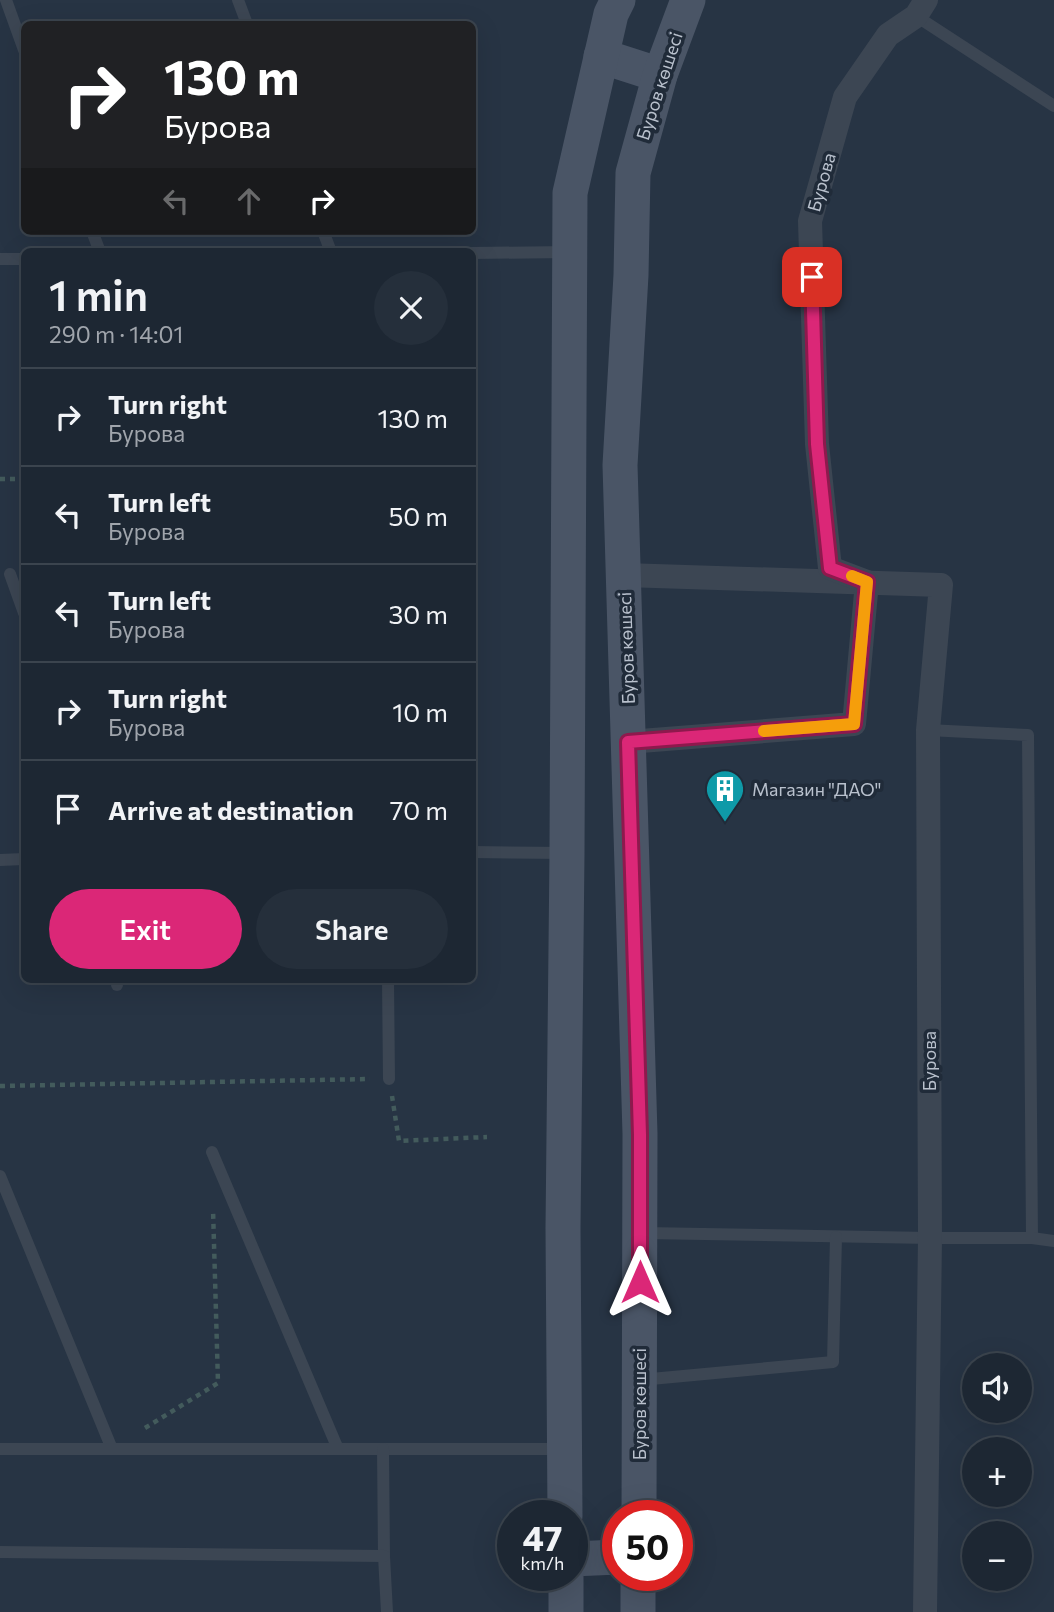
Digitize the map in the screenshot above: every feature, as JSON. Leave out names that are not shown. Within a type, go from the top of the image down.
[{"type":"main road","points":[[565,1500],[563,1228],[569,193],[611,15],[618,0]]},
{"type":"main road","name":"Буров көшесі","points":[[639,1500],[640,1135],[620,465],[631,275],[632,173],[660,75],[688,0]]},
{"type":"main road","points":[[601,55],[660,75]]},
{"type":"main road","points":[[566,1591],[566,1612]]},
{"type":"main road","points":[[638,1591],[638,1612]]},
{"type":"street","name":"Бурова","points":[[867,582],[830,568],[817,444],[810,221],[845,97],[888,35],[921,8]]},
{"type":"street","name":"Бурова","points":[[624,575],[941,585],[928,730],[930,1238],[925,1612]]},
{"type":"street","points":[[628,742],[854,724],[867,582]]},
{"type":"lane","points":[[6,0],[21,42]]},
{"type":"lane","points":[[238,0],[246,21]]},
{"type":"lane","points":[[921,8],[1054,106]]},
{"type":"lane","points":[[476,253],[569,252]]},
{"type":"lane","points":[[0,259],[21,259]]},
{"type":"lane","points":[[10,574],[21,604]]},
{"type":"lane","points":[[928,730],[1028,735],[1032,1238]]},
{"type":"lane","points":[[476,852],[567,853]]},
{"type":"lane","points":[[0,860],[21,859]]},
{"type":"lane","points":[[388,983],[389,1079]]},
{"type":"lane","points":[[212,1152],[338,1449]]},
{"type":"lane","points":[[0,1176],[112,1449]]},
{"type":"lane","points":[[640,1233],[1032,1238],[1054,1241]]},
{"type":"lane","points":[[639,1380],[834,1362],[836,1237]]},
{"type":"lane","points":[[383,1448],[387,1612]]},
{"type":"lane","points":[[0,1449],[564,1448]]},
{"type":"lane","points":[[0,1552],[384,1556]]},
{"type":"path","points":[[0,479],[21,479]]},
{"type":"path","points":[[0,1086],[389,1079],[399,1140],[486,1137]]},
{"type":"path","points":[[112,1449],[218,1383],[213,1206]]},
{"type":"slow traffic","points":[[764,731],[854,724],[867,582],[852,576]]},
{"type":"place","name":"Магазин \"ДАО\"","points":[[725,823]]},
{"type":"route","points":[[640,1282],[640,1135],[628,742],[854,724],[867,582],[830,568],[817,444],[812,277]]}]
